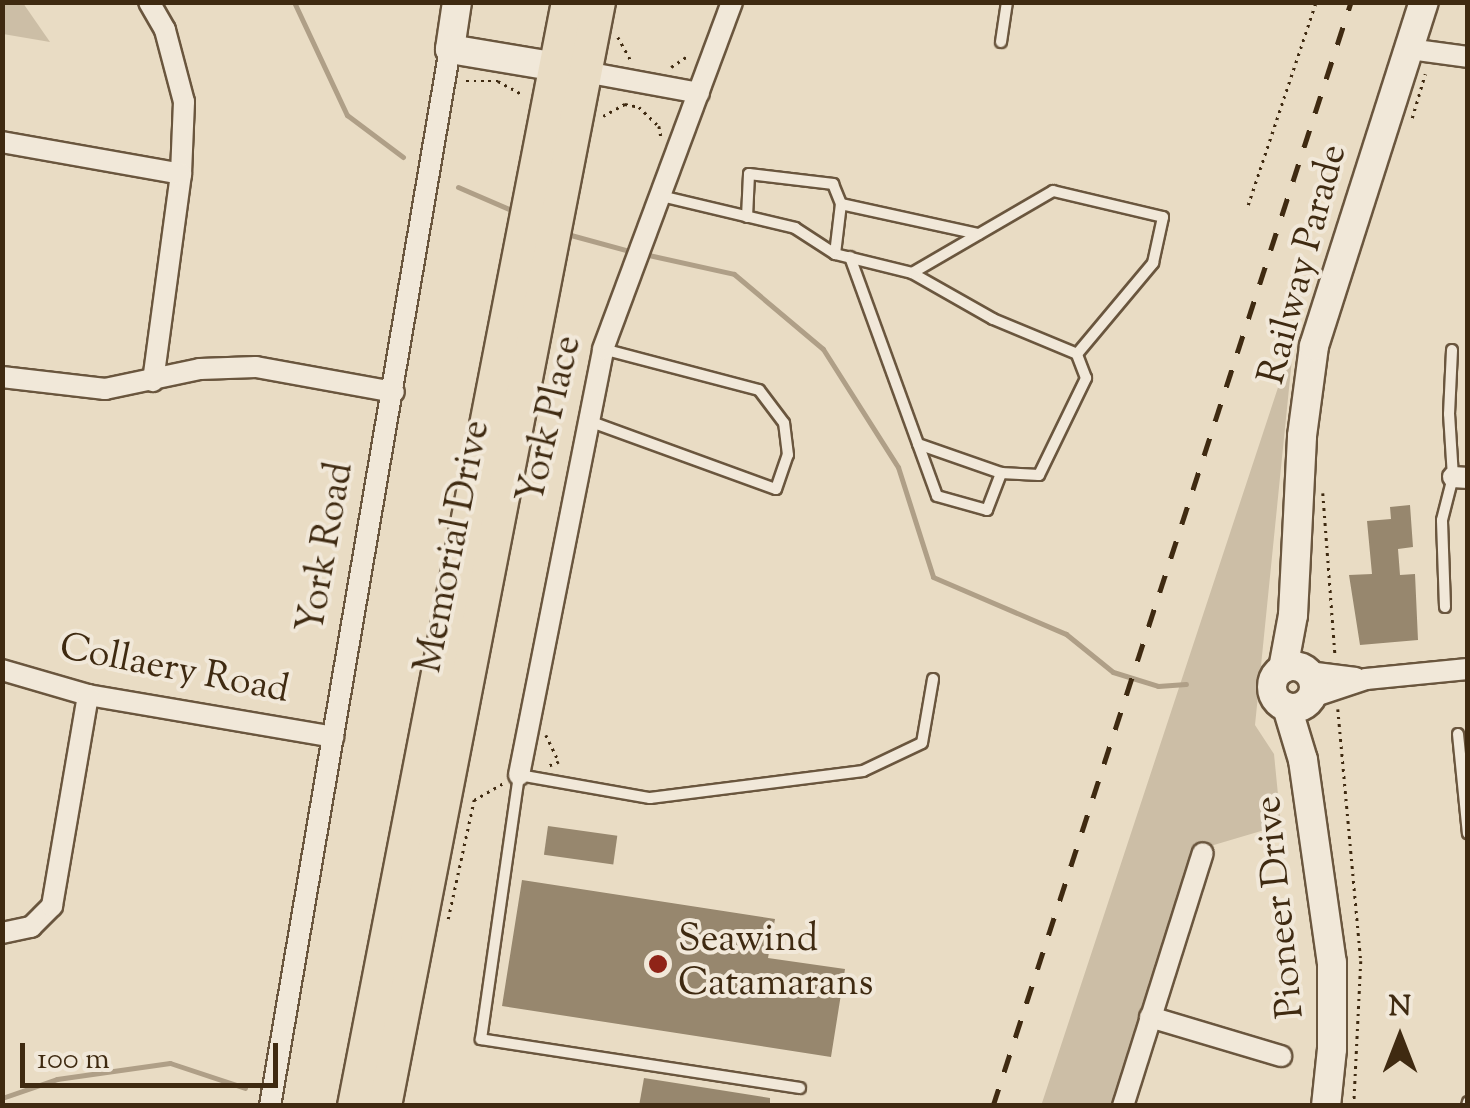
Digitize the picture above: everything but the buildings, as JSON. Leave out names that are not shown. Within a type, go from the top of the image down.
[{"type":"main road","name":"York Road","points":[[450,49],[457,2]]},
{"type":"main road","name":"Memorial Drive","points":[[568,2],[572,70]]},
{"type":"main road","name":"Memorial Drive","points":[[354,1106],[534,268],[572,70],[600,2]]},
{"type":"main road","name":"Railway Parade","points":[[1293,614],[1302,436],[1314,346],[1424,2]]},
{"type":"main road","points":[[450,49],[572,70]]},
{"type":"main road","name":"Memorial Drive","points":[[385,1106],[534,268]]},
{"type":"main road","name":"Pioneer Drive","points":[[1293,614],[1309,685],[1303,760],[1332,962],[1333,1034],[1326,1106]]},
{"type":"street","points":[[149,2],[165,30],[184,102],[182,174],[153,381]]},
{"type":"street","name":"York Place","points":[[519,775],[603,349],[732,2]]},
{"type":"street","name":"York Road","points":[[270,1106],[450,49]]},
{"type":"street","points":[[1408,49],[1468,58]]},
{"type":"street","points":[[572,70],[699,93]]},
{"type":"street","points":[[2,142],[182,174]]},
{"type":"street","points":[[2,377],[105,389],[200,369],[256,367],[394,392]]},
{"type":"street","points":[[1309,685],[1468,669]]},
{"type":"street","name":"Collaery Road","points":[[2,670],[88,695],[333,737]]},
{"type":"street","points":[[2,934],[31,927],[52,906],[88,695]]},
{"type":"street","points":[[1123,1106],[1203,853]]},
{"type":"street","points":[[1150,1017],[1281,1056]]},
{"type":"lane","points":[[1001,42],[1007,2]]},
{"type":"lane","points":[[746,217],[749,174],[833,184],[841,204],[836,254]]},
{"type":"lane","points":[[912,273],[1053,192],[1163,216],[1153,264],[1077,354]]},
{"type":"lane","points":[[660,196],[795,228],[836,254],[912,273],[992,318],[1077,354],[1086,378],[1039,475],[1001,473],[918,444]]},
{"type":"lane","points":[[841,204],[979,234]]},
{"type":"lane","points":[[850,258],[937,496],[987,510],[1001,473]]},
{"type":"lane","points":[[586,420],[776,489],[788,455],[784,423],[760,390],[603,349]]},
{"type":"lane","points":[[1445,607],[1442,520],[1460,477],[1449,414],[1452,350]]},
{"type":"lane","points":[[800,1088],[481,1039],[519,775],[650,798],[863,771],[922,743],[933,679]]},
{"type":"lane","points":[[1458,734],[1468,834]]},
{"type":"path","points":[[1248,205],[1316,2]]},
{"type":"path","points":[[616,32],[628,57],[642,66]]},
{"type":"path","points":[[663,70],[686,57]]},
{"type":"path","points":[[1412,119],[1425,74]]},
{"type":"path","points":[[460,86],[474,78],[498,81],[515,87],[526,105]]},
{"type":"path","points":[[597,125],[605,113],[619,107],[639,107],[658,126],[659,147]]},
{"type":"path","points":[[1323,490],[1332,649],[1341,665],[1309,685],[1361,962],[1354,1106]]},
{"type":"path","points":[[448,920],[474,800],[519,775]]},
{"type":"shaded area","points":[[2,3],[23,3],[50,42],[3,34]]},
{"type":"shaded area","points":[[1294,339],[1255,725],[1274,754],[1281,825],[1197,850],[1114,1105],[1041,1106]]},
{"type":"waterway","points":[[294,2],[347,115],[403,157]]},
{"type":"waterway","points":[[458,187],[516,212]]},
{"type":"waterway","points":[[567,234],[633,252]]},
{"type":"waterway","points":[[644,254],[734,274],[823,349],[898,467],[933,577],[1066,634],[1113,672],[1158,686],[1186,684]]},
{"type":"waterway","points":[[2,1098],[57,1079],[170,1063],[245,1088]]},
{"type":"railway","points":[[993,1106],[1351,2]]},
{"type":"place","name":"Seawind Catamarans","points":[[658,964]]}]
